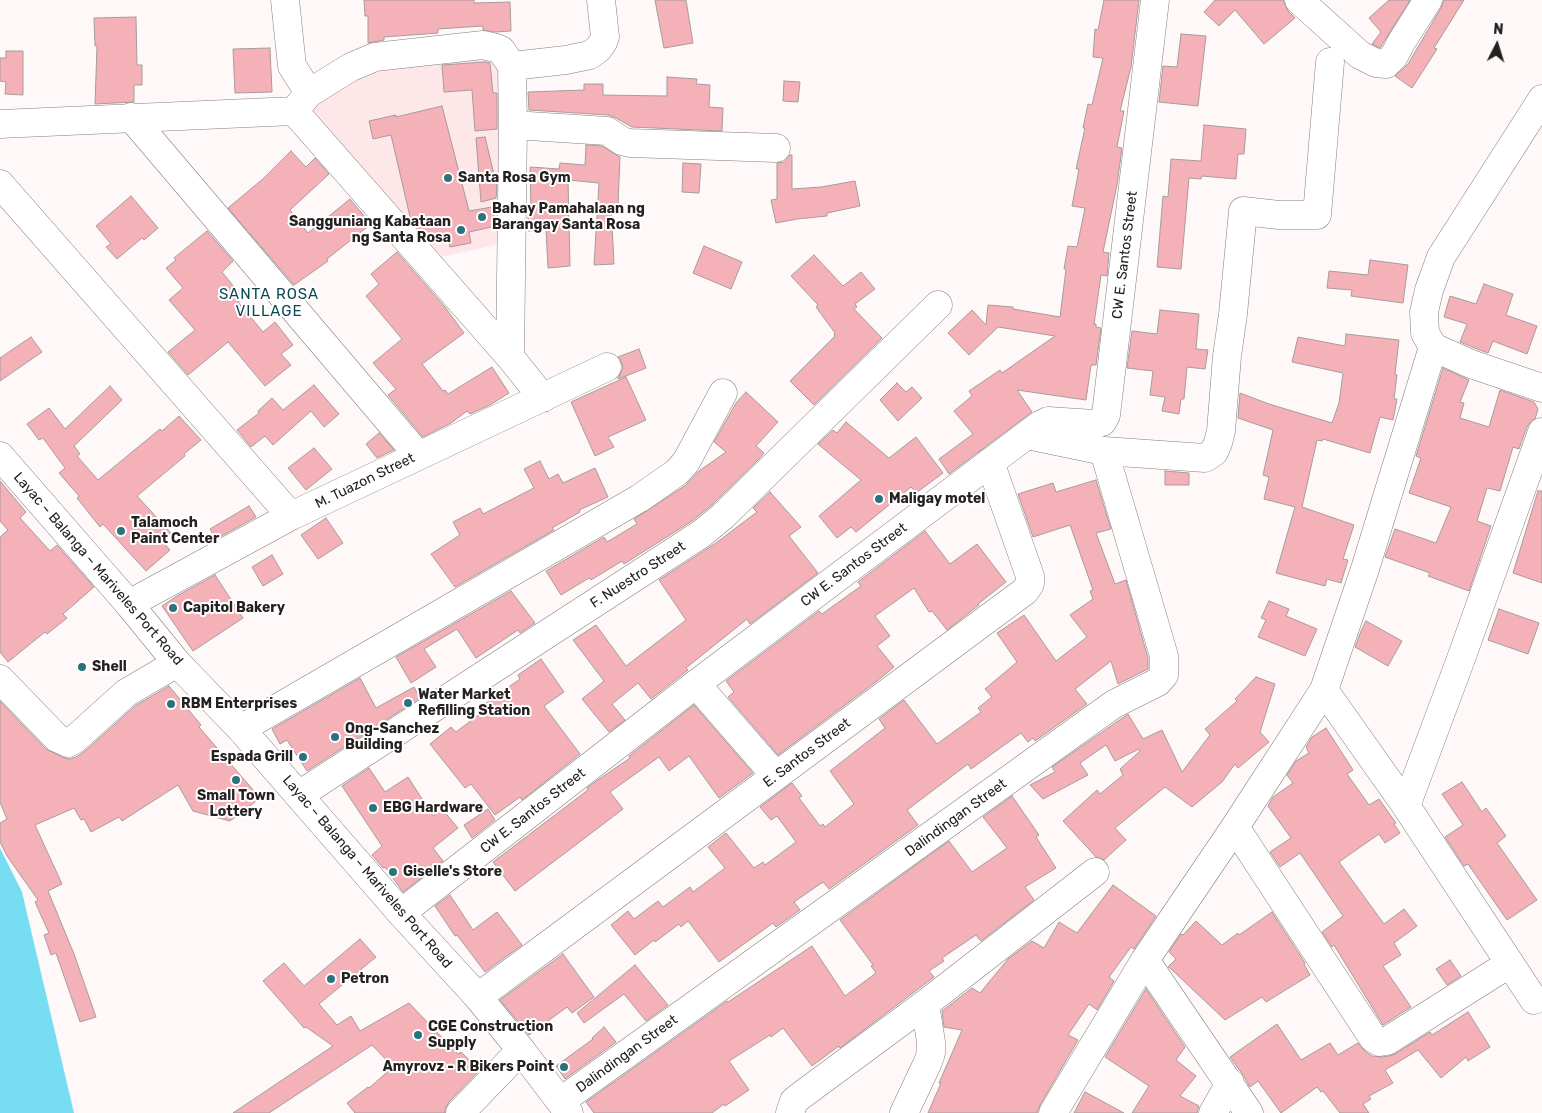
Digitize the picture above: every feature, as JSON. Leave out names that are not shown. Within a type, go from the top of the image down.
[{"type":"street","points":[[285,0],[292,66],[302,102],[543,398]]},
{"type":"street","points":[[512,66],[583,58],[594,52],[605,37],[602,0]]},
{"type":"street","name":"CW E. Santos Street","points":[[401,913],[696,684],[1040,425],[1048,421],[1094,424],[1102,422],[1106,415],[1155,0]]},
{"type":"street","points":[[1299,0],[1360,55],[1376,63],[1386,64],[1394,56],[1428,0]]},
{"type":"street","points":[[0,124],[131,117],[302,102],[351,67],[375,57],[483,45],[501,50],[512,66],[510,357]]},
{"type":"street","points":[[1027,435],[1104,451],[1205,458],[1214,452],[1221,431],[1227,356],[1244,211],[1279,215],[1317,215],[1330,62]]},
{"type":"street","points":[[1542,99],[1441,257],[1424,312],[1425,333],[1433,347],[1471,364],[1542,388]]},
{"type":"street","points":[[131,117],[418,455]]},
{"type":"street","points":[[513,126],[608,131],[622,141],[630,143],[776,148]]},
{"type":"street","points":[[0,184],[291,516]]},
{"type":"street","name":"F. Nuestro Street","points":[[299,795],[701,534],[723,516],[938,305]]},
{"type":"street","points":[[1053,1113],[1145,960],[1235,828],[1324,690],[1365,569],[1433,347]]},
{"type":"street","name":"M. Tuazon Street","points":[[129,604],[291,516],[607,368]]},
{"type":"street","points":[[241,729],[640,498],[677,472],[686,462],[723,393]]},
{"type":"street","points":[[1406,806],[1542,432]]},
{"type":"street","name":"Dalindingan Street","points":[[565,1107],[1114,704],[1158,682],[1164,675],[1164,656],[1104,451]]},
{"type":"street","name":"Layac – Balanga – Mariveles Port Road","points":[[0,456],[177,662],[241,729],[401,913],[478,997],[565,1107]]},
{"type":"street","name":"E. Santos Street","points":[[478,997],[1025,591],[1030,584],[1030,576],[990,462]]},
{"type":"street","points":[[0,679],[57,738],[68,743],[75,739],[126,693],[177,662]]},
{"type":"street","points":[[696,684],[776,776]]},
{"type":"street","points":[[1324,690],[1406,806],[1534,1000]]},
{"type":"street","points":[[1235,828],[1373,1038],[1380,1042],[1387,1041],[1509,964]]},
{"type":"street","points":[[790,1113],[794,1101],[925,1004],[1095,872]]},
{"type":"street","points":[[1145,960],[1249,1113]]},
{"type":"street","points":[[904,1113],[931,1053],[925,1004]]},
{"type":"street","points":[[460,1113],[521,1050]]},
{"type":"street","points":[[1213,1113],[1230,1083]]},
{"type":"shaded area","points":[[488,55],[501,64],[504,243],[433,259],[310,108],[373,63]]},
{"type":"water","points":[[0,848],[22,892],[74,1113],[0,1113]]},
{"type":"building","points":[[364,0],[474,0],[474,3],[510,2],[511,31],[495,32],[483,30],[483,26],[438,29],[438,33],[384,37],[384,40],[368,43],[368,16],[365,16]]},
{"type":"building","points":[[655,0],[686,0],[693,43],[664,48]]},
{"type":"building","points":[[1104,0],[1139,0],[1131,67],[1120,111],[1124,111],[1117,147],[1122,148],[1117,185],[1103,252],[1109,253],[1107,276],[1101,275],[1094,324],[1096,324],[1096,327],[1101,328],[1096,365],[1091,365],[1086,400],[1017,390],[1032,412],[949,474],[939,459],[973,434],[954,411],[972,396],[969,391],[1000,370],[1002,373],[1055,336],[998,327],[969,355],[948,333],[972,310],[986,325],[988,305],[1013,307],[1013,309],[1060,317],[1068,246],[1077,247],[1085,208],[1072,206],[1079,169],[1076,169],[1088,104],[1092,105],[1103,58],[1093,57],[1095,29],[1098,30]]},
{"type":"building","points":[[1215,0],[1283,0],[1288,11],[1295,18],[1264,44],[1235,10],[1219,26],[1204,12]]},
{"type":"building","points":[[1389,0],[1410,0],[1380,48],[1372,44],[1381,32],[1369,18]]},
{"type":"building","points":[[1444,0],[1464,0],[1434,48],[1437,49],[1412,88],[1395,76],[1408,64]]},
{"type":"building","points":[[136,17],[137,65],[142,65],[142,85],[134,85],[134,102],[95,104],[97,46],[95,46],[94,18]]},
{"type":"building","points":[[1181,34],[1206,36],[1198,106],[1159,102],[1163,66],[1177,67]]},
{"type":"building","points":[[270,48],[272,92],[235,93],[233,49]]},
{"type":"building","points":[[6,51],[23,51],[23,95],[5,94],[6,82],[0,81],[0,58],[6,58]]},
{"type":"building","points":[[490,63],[493,93],[497,93],[497,129],[475,131],[472,90],[444,92],[442,65]]},
{"type":"building","points":[[667,77],[697,79],[696,84],[710,85],[709,107],[723,108],[722,131],[632,127],[608,115],[529,110],[528,92],[584,90],[584,84],[603,84],[603,95],[667,96]]},
{"type":"building","points":[[784,81],[800,82],[798,102],[783,101]]},
{"type":"building","points":[[442,106],[469,211],[492,207],[496,224],[496,226],[469,232],[471,243],[450,247],[448,236],[429,241],[411,221],[391,135],[373,139],[369,121],[396,115],[396,117]]},
{"type":"building","points":[[1204,125],[1246,129],[1244,154],[1238,154],[1236,179],[1202,176],[1201,179],[1189,178],[1181,269],[1157,267],[1163,196],[1168,197],[1171,159],[1201,161]]},
{"type":"building","points":[[485,137],[497,187],[496,198],[481,202],[476,138]]},
{"type":"building","points":[[586,145],[602,146],[620,157],[618,206],[611,206],[614,264],[594,265],[599,183],[568,180],[570,266],[548,268],[546,230],[528,231],[528,210],[531,209],[530,167],[559,169],[560,163],[585,165]]},
{"type":"building","points":[[291,151],[306,167],[315,158],[329,174],[290,210],[308,233],[350,199],[371,224],[327,259],[328,261],[294,285],[228,208],[264,178]]},
{"type":"building","points":[[792,155],[792,189],[821,187],[855,181],[860,206],[827,213],[827,216],[776,223],[771,200],[777,199],[777,163],[784,162]]},
{"type":"building","points":[[683,163],[701,164],[699,193],[682,192]]},
{"type":"building","points":[[131,196],[158,228],[144,240],[142,238],[117,259],[106,247],[111,244],[96,226]]},
{"type":"building","points":[[207,231],[233,261],[222,272],[243,298],[238,302],[263,332],[275,322],[293,345],[281,354],[291,365],[265,386],[228,342],[188,375],[168,352],[195,330],[169,300],[183,288],[166,268],[176,260],[174,258]]},
{"type":"building","points":[[704,246],[742,262],[731,289],[693,273]]},
{"type":"building","points":[[397,252],[445,307],[464,333],[422,364],[443,391],[445,390],[448,394],[492,367],[509,393],[490,405],[470,414],[467,411],[451,423],[423,437],[388,395],[396,389],[373,363],[402,339],[366,296],[379,284],[371,274]]},
{"type":"building","points":[[814,255],[843,286],[861,272],[875,289],[855,304],[857,307],[854,309],[882,338],[814,405],[790,381],[835,336],[835,333],[816,307],[818,305],[791,276]]},
{"type":"building","points":[[1370,260],[1408,265],[1403,303],[1351,296],[1352,290],[1327,288],[1329,271],[1368,275]]},
{"type":"building","points":[[1484,284],[1513,294],[1506,315],[1537,326],[1527,354],[1493,341],[1488,353],[1460,342],[1467,324],[1444,317],[1450,296],[1476,304]]},
{"type":"building","points":[[1160,310],[1199,314],[1196,349],[1208,350],[1205,369],[1187,367],[1184,399],[1181,399],[1179,414],[1162,411],[1165,397],[1150,395],[1153,371],[1127,368],[1132,331],[1157,334]]},
{"type":"building","points":[[1346,334],[1399,340],[1394,399],[1397,399],[1393,420],[1380,417],[1370,453],[1323,439],[1322,441],[1317,440],[1302,507],[1354,525],[1343,559],[1348,560],[1341,583],[1327,579],[1325,586],[1276,573],[1295,507],[1264,499],[1269,477],[1263,475],[1273,430],[1238,418],[1240,393],[1332,423],[1339,403],[1343,373],[1292,362],[1298,337],[1345,346]]},
{"type":"building","points":[[31,337],[42,352],[0,381],[0,358]]},
{"type":"building","points":[[639,349],[646,368],[618,379],[623,368],[618,357]]},
{"type":"building","points":[[1443,368],[1469,380],[1460,402],[1464,403],[1460,418],[1489,427],[1500,390],[1534,402],[1538,409],[1535,419],[1527,427],[1519,449],[1513,447],[1500,491],[1487,488],[1477,521],[1491,526],[1469,591],[1428,576],[1430,573],[1385,557],[1395,529],[1436,543],[1451,507],[1409,493],[1421,458],[1416,456]]},
{"type":"building","points":[[626,377],[646,420],[608,437],[614,447],[595,456],[571,402]]},
{"type":"building","points":[[897,383],[906,392],[912,387],[922,398],[898,421],[880,400]]},
{"type":"building","points":[[314,385],[339,414],[324,427],[311,411],[273,445],[265,436],[251,447],[237,430],[259,413],[258,411],[272,398],[283,410]]},
{"type":"building","points":[[110,386],[122,400],[74,446],[80,454],[77,456],[98,480],[160,429],[162,431],[179,416],[201,440],[184,454],[185,456],[137,496],[171,533],[162,541],[170,550],[146,571],[103,524],[100,527],[77,498],[79,496],[59,473],[65,468],[43,438],[39,440],[27,424],[49,408],[65,429]]},
{"type":"building","points":[[746,392],[778,422],[756,446],[764,453],[759,459],[713,504],[692,521],[624,564],[622,561],[591,580],[589,578],[561,595],[546,571],[604,537],[607,542],[637,524],[634,519],[686,485],[699,471],[726,452],[714,442],[736,403]]},
{"type":"building","points":[[846,422],[889,458],[916,437],[943,473],[916,493],[911,487],[856,532],[851,527],[837,538],[819,516],[861,480],[818,444],[833,430],[837,433]]},
{"type":"building","points":[[379,433],[394,450],[377,458],[366,444]]},
{"type":"building","points":[[314,448],[332,469],[306,490],[288,468]]},
{"type":"building","points":[[540,461],[549,479],[558,474],[563,483],[595,468],[608,497],[579,510],[580,512],[552,528],[554,530],[455,587],[431,554],[460,535],[453,522],[480,508],[483,514],[534,488],[524,469]]},
{"type":"building","points":[[1165,471],[1189,473],[1189,485],[1165,485]]},
{"type":"building","points":[[1096,480],[1111,529],[1096,533],[1115,584],[1126,580],[1148,658],[1148,669],[1118,684],[1111,661],[1075,689],[1087,704],[1035,741],[1033,738],[1028,742],[1021,733],[971,769],[968,764],[907,810],[918,825],[829,889],[823,882],[794,902],[800,910],[776,927],[773,923],[719,962],[688,921],[681,927],[679,924],[655,942],[654,940],[635,955],[611,925],[628,911],[634,919],[658,901],[663,907],[690,887],[693,892],[725,868],[708,847],[726,833],[754,868],[763,862],[765,865],[796,842],[777,816],[771,820],[760,807],[792,783],[802,796],[799,798],[820,826],[823,824],[825,827],[854,804],[830,771],[885,728],[879,719],[904,700],[937,744],[981,712],[978,708],[992,697],[985,689],[1017,662],[997,633],[1024,615],[1056,661],[1087,637],[1070,615],[1093,599],[1090,591],[1093,590],[1070,525],[1033,537],[1018,494],[1053,483],[1056,492]]},
{"type":"building","points":[[0,481],[26,512],[20,518],[50,551],[57,545],[94,587],[63,614],[67,618],[47,634],[45,632],[8,662],[0,652],[0,537],[8,530],[0,521]]},
{"type":"building","points":[[1538,491],[1542,491],[1542,583],[1513,573]]},
{"type":"building","points":[[770,492],[801,527],[789,536],[818,573],[750,624],[747,619],[651,699],[638,683],[612,704],[625,720],[609,732],[582,699],[604,681],[573,640],[596,625],[626,666],[686,620],[659,580],[716,543],[757,512],[753,508]]},
{"type":"building","points":[[249,506],[256,517],[216,539],[210,529]]},
{"type":"building","points":[[326,518],[343,543],[318,559],[301,535]]},
{"type":"building","points":[[925,531],[950,564],[977,544],[1006,582],[947,630],[932,611],[929,612],[914,588],[875,616],[890,636],[877,646],[894,667],[778,755],[728,697],[734,692],[726,681],[819,611],[822,614],[861,586],[858,582]]},
{"type":"building","points":[[272,555],[283,574],[263,586],[252,567]]},
{"type":"building","points":[[215,575],[243,618],[193,651],[162,606]]},
{"type":"building","points":[[511,591],[535,623],[520,633],[518,630],[476,658],[457,629],[424,649],[436,667],[411,683],[396,657]]},
{"type":"building","points":[[1269,601],[1289,609],[1286,616],[1317,629],[1305,656],[1258,637],[1266,620],[1261,618]]},
{"type":"building","points":[[1499,609],[1539,623],[1528,654],[1488,640]]},
{"type":"building","points":[[1366,621],[1402,641],[1388,666],[1355,647]]},
{"type":"building","points":[[541,659],[564,692],[544,706],[580,754],[522,800],[520,797],[495,815],[471,784],[465,788],[430,744],[451,727],[456,732],[489,707],[486,703],[520,679],[518,675]]},
{"type":"building","points":[[1256,677],[1275,684],[1260,732],[1269,742],[1238,768],[1235,764],[1222,782],[1192,807],[1165,787],[1115,828],[1126,840],[1104,860],[1096,857],[1063,821],[1097,790],[1100,794],[1123,775],[1120,769],[1140,751],[1139,749],[1115,761],[1106,745],[1080,763],[1088,775],[1043,799],[1030,785],[1055,772],[1052,767],[1128,714],[1143,739],[1162,730],[1182,772],[1210,735],[1205,729],[1237,701],[1235,699]]},
{"type":"building","points":[[360,678],[376,708],[414,687],[420,698],[307,771],[287,740],[280,744],[272,729]]},
{"type":"building","points":[[169,686],[201,725],[199,727],[260,798],[230,821],[193,811],[178,785],[122,821],[119,817],[91,832],[84,819],[81,820],[74,808],[35,825],[62,884],[48,891],[74,954],[96,1017],[80,1022],[56,953],[51,955],[44,935],[49,933],[35,902],[38,900],[7,856],[0,842],[0,823],[7,819],[0,802],[0,701],[46,749],[69,759],[85,751],[135,706]]},
{"type":"building","points":[[694,705],[753,773],[719,798],[689,756],[669,771],[659,757],[610,792],[623,809],[515,891],[493,862],[588,790],[587,788],[630,758],[629,756]]},
{"type":"building","points":[[1326,728],[1353,770],[1347,774],[1369,805],[1379,799],[1396,823],[1394,824],[1400,833],[1385,843],[1379,834],[1339,862],[1384,924],[1404,909],[1417,926],[1394,943],[1401,955],[1383,966],[1411,1007],[1383,1025],[1334,945],[1332,947],[1322,932],[1343,916],[1300,853],[1280,867],[1270,852],[1291,838],[1268,806],[1273,797],[1293,783],[1287,775],[1296,761],[1309,753],[1306,747],[1312,737]]},
{"type":"building","points":[[369,768],[385,792],[408,777],[433,816],[442,809],[458,828],[433,848],[443,861],[403,892],[385,867],[383,868],[372,855],[382,846],[342,786]]},
{"type":"building","points":[[1462,782],[1482,812],[1486,808],[1506,836],[1497,843],[1537,900],[1507,920],[1468,864],[1464,866],[1445,837],[1463,825],[1442,794]]},
{"type":"building","points":[[1012,796],[1039,835],[1036,837],[1056,868],[1025,887],[1034,900],[981,941],[976,935],[942,958],[944,961],[929,971],[934,977],[840,1048],[839,1046],[812,1066],[783,1028],[771,1037],[770,1035],[729,1061],[749,1090],[712,1113],[594,1113],[586,1102],[727,1001],[812,946],[845,996],[876,973],[871,966],[873,965],[840,920],[949,841],[972,872],[1007,848],[983,817]]},
{"type":"building","points":[[488,809],[495,820],[472,838],[464,825]]},
{"type":"building","points":[[1113,885],[1156,916],[1134,949],[1131,947],[1109,977],[1114,981],[1097,1010],[1089,1004],[1068,1035],[1078,1040],[1037,1113],[928,1113],[962,1030],[944,1027],[942,1011],[972,988],[980,993],[1008,959],[1032,941],[1044,948],[1059,922],[1077,933]]},
{"type":"building","points":[[450,895],[473,930],[497,912],[522,945],[485,972],[457,935],[455,936],[435,906]]},
{"type":"building","points":[[1272,912],[1305,963],[1310,975],[1266,1002],[1262,997],[1225,1020],[1168,967],[1176,959],[1169,952],[1181,934],[1183,935],[1196,921],[1222,945]]},
{"type":"building","points":[[360,939],[376,957],[319,1004],[337,1025],[351,1016],[360,1031],[409,1003],[458,1054],[461,1052],[480,1070],[449,1102],[445,1113],[355,1113],[347,1103],[369,1088],[393,1067],[372,1045],[269,1113],[233,1113],[333,1046],[306,1027],[304,1028],[263,981],[284,963],[304,986]]},
{"type":"building","points":[[563,954],[594,997],[572,1013],[567,1007],[529,1035],[500,1000]]},
{"type":"building","points":[[1450,960],[1461,976],[1447,985],[1436,969]]},
{"type":"building","points":[[635,965],[668,1005],[646,1021],[624,994],[584,1023],[577,1013]]},
{"type":"building","points":[[1146,989],[1185,1047],[1176,1060],[1196,1076],[1180,1096],[1199,1106],[1197,1113],[1132,1113],[1149,1086],[1105,1057]]},
{"type":"building","points":[[1468,1012],[1490,1047],[1468,1061],[1466,1057],[1441,1078],[1418,1050],[1385,1070],[1393,1083],[1369,1096],[1371,1099],[1363,1104],[1369,1113],[1340,1113],[1323,1091],[1321,1092],[1317,1087],[1281,1113],[1258,1081],[1250,1087],[1230,1057],[1277,1024],[1301,1060],[1330,1043],[1338,1055],[1358,1043],[1372,1056],[1389,1056],[1430,1032],[1432,1035]]},
{"type":"building","points":[[604,1027],[616,1042],[565,1079],[556,1066],[593,1039]]},
{"type":"building","points":[[1085,1092],[1124,1113],[1074,1113]]},
{"type":"place","name":"Santa Rosa Gym","points":[[448,178]]},
{"type":"place","name":"Bahay Pamahalaan ng Barangay Santa Rosa","points":[[482,217]]},
{"type":"place","name":"Sangguniang Kabataan ng Santa Rosa","points":[[461,230]]},
{"type":"place","name":"Maligay motel","points":[[879,499]]},
{"type":"place","name":"Talamoch Paint Center","points":[[121,531]]},
{"type":"place","name":"Capitol Bakery","points":[[173,608]]},
{"type":"place","name":"Shell","points":[[82,667]]},
{"type":"place","name":"Water Market Refilling Station","points":[[408,703]]},
{"type":"place","name":"RBM Enterprises","points":[[171,704]]},
{"type":"place","name":"Ong-Sanchez Building","points":[[335,737]]},
{"type":"place","name":"Espada Grill","points":[[303,757]]},
{"type":"place","name":"Small Town Lottery","points":[[236,780]]},
{"type":"place","name":"EBG Hardware","points":[[373,808]]},
{"type":"place","name":"Giselle's Store","points":[[393,872]]},
{"type":"place","name":"Petron","points":[[331,979]]},
{"type":"place","name":"CGE Construction Supply","points":[[418,1035]]},
{"type":"place","name":"Amyrovz - R Bikers Point","points":[[564,1067]]},
{"type":"district","name":"SANTA ROSA VILLAGE","points":[[269,304]]}]
